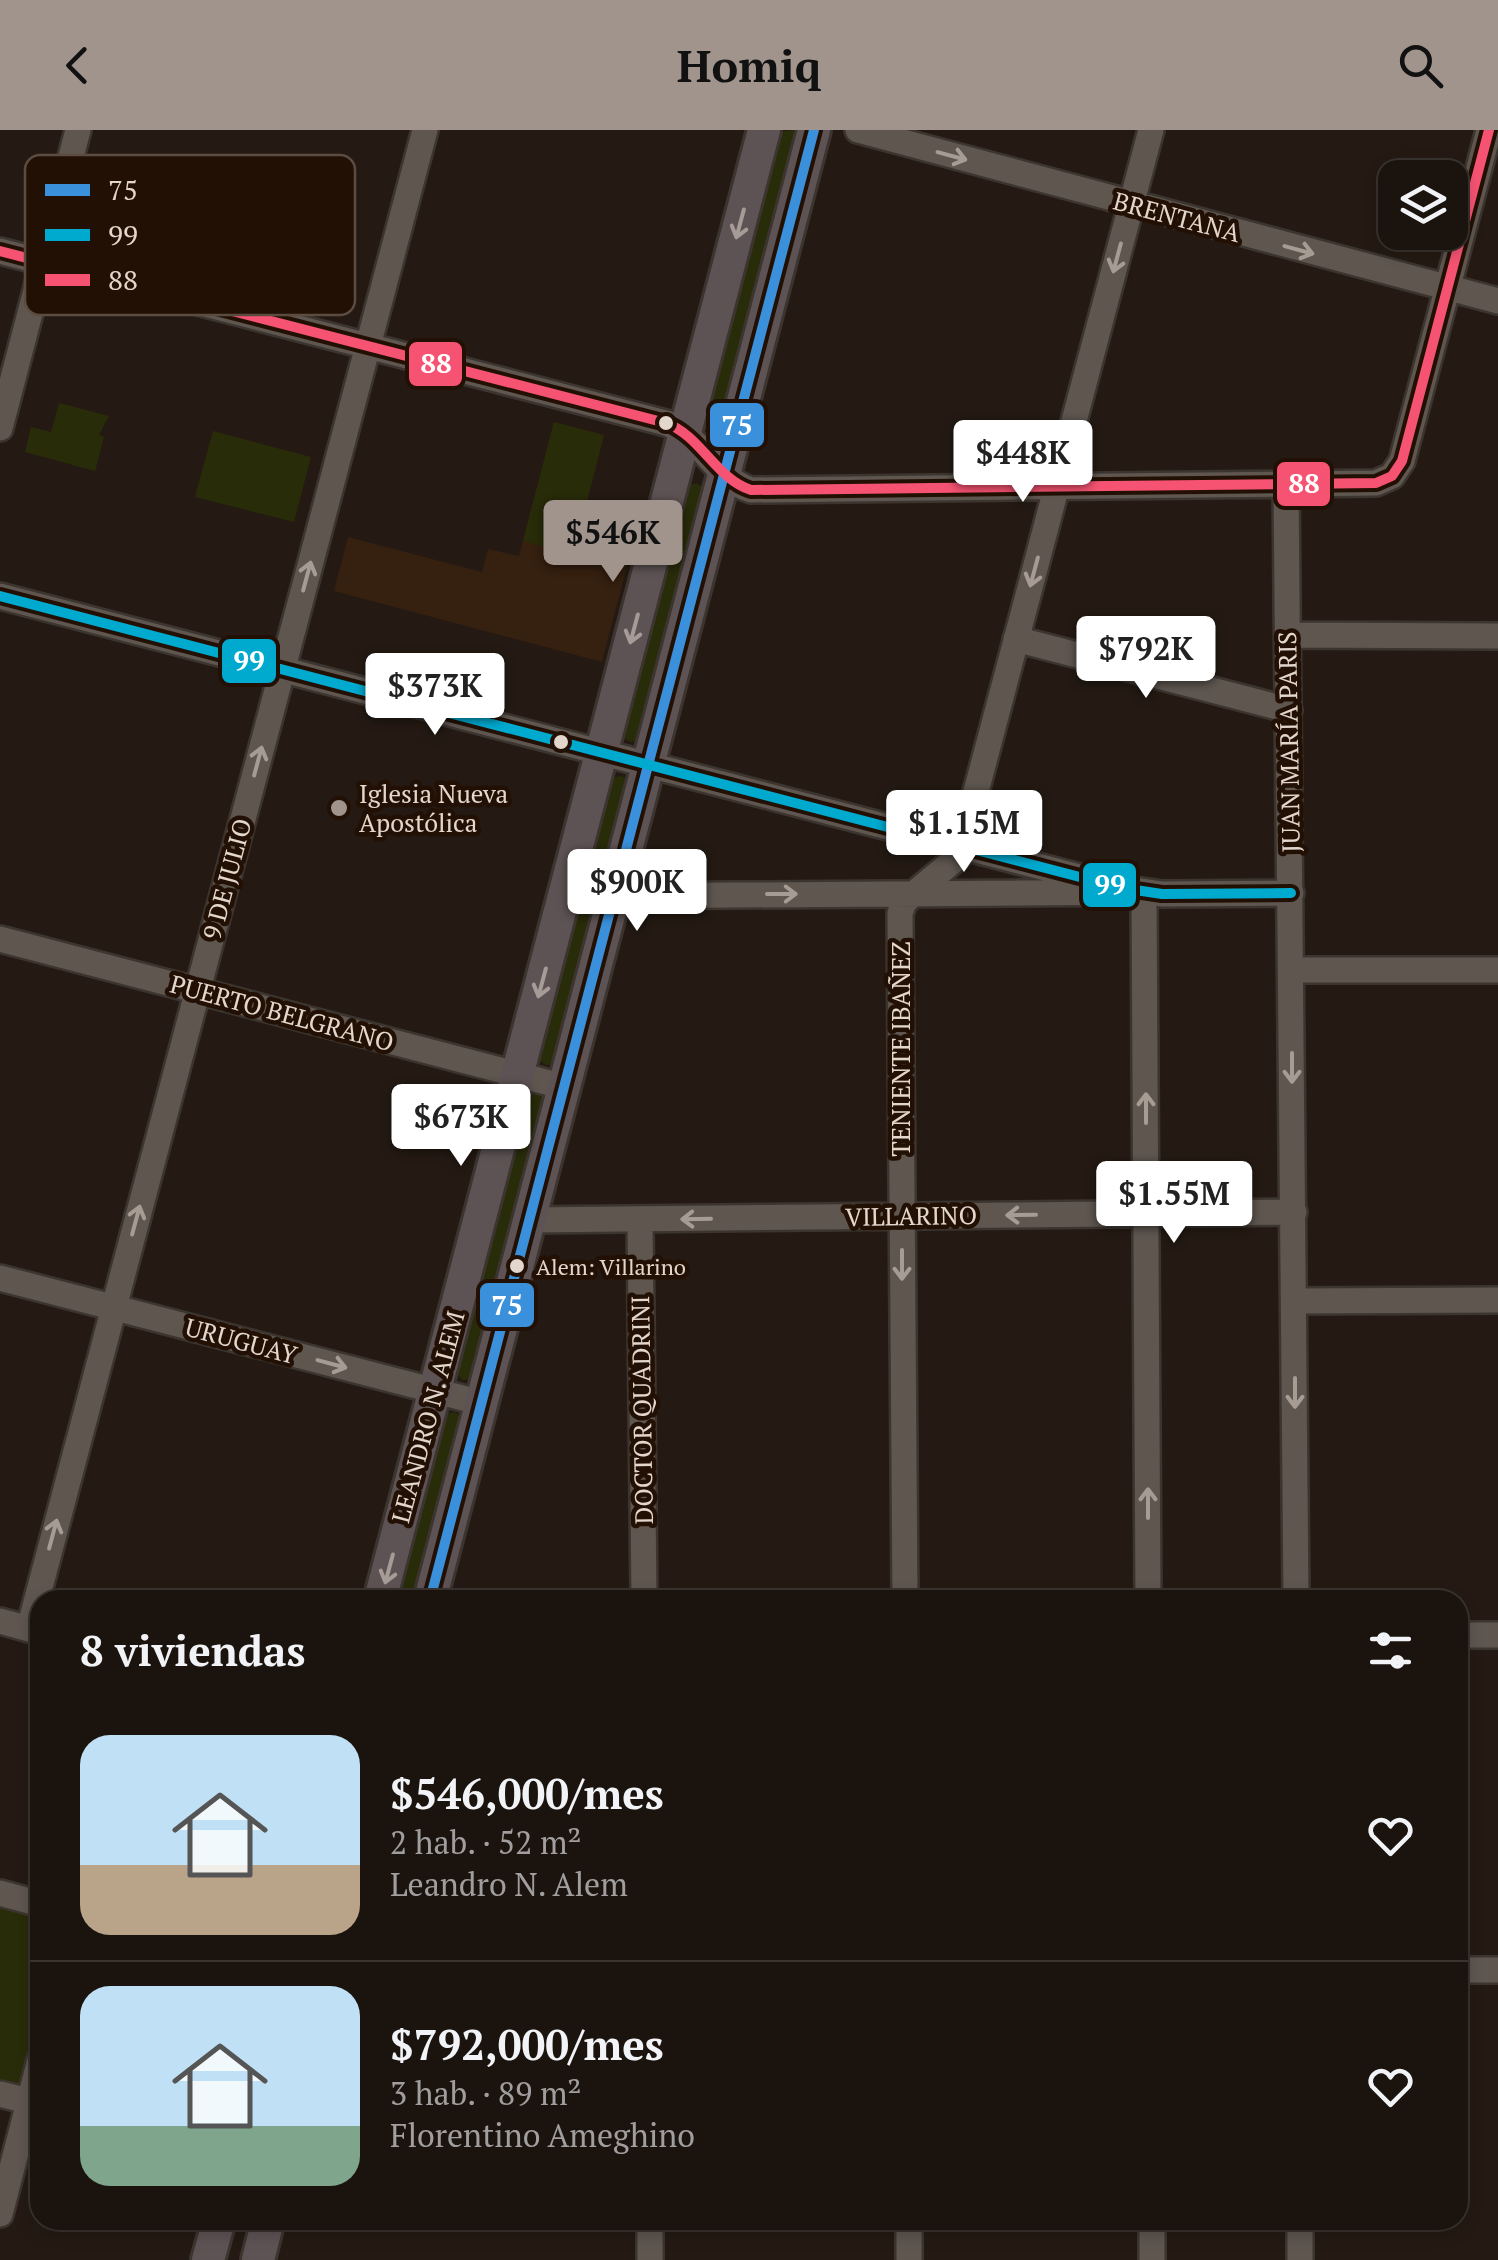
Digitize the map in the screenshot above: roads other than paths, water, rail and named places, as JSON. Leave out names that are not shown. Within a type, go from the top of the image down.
[{"type":"main road","name":"LEANDRO N. ALEM","points":[[383,1590],[764,130]]},
{"type":"main road","name":"LEANDRO N. ALEM","points":[[433,1590],[814,130]]},
{"type":"main road","points":[[208,2260],[216,2230]]},
{"type":"main road","points":[[258,2260],[266,2230]]},
{"type":"street","points":[[71,155],[78,130]]},
{"type":"street","name":"9 DE JULIO","points":[[44,1590],[113,1308],[425,130]]},
{"type":"street","name":"BRENTANA","points":[[858,130],[1498,301]]},
{"type":"street","points":[[914,894],[953,864],[961,846],[1151,130]]},
{"type":"street","points":[[246,315],[666,424],[685,433],[742,487],[755,490],[1376,483],[1392,476],[1402,462],[1489,130]]},
{"type":"street","points":[[0,251],[25,257]]},
{"type":"street","points":[[0,428],[29,315]]},
{"type":"street","name":"JUAN MARÍA PARIS","points":[[1286,484],[1296,1590]]},
{"type":"street","points":[[0,596],[1144,892]]},
{"type":"street","points":[[1288,635],[1498,636]]},
{"type":"street","points":[[1016,639],[1289,710]]},
{"type":"street","points":[[1144,892],[1148,1590]]},
{"type":"street","points":[[614,896],[1291,893]]},
{"type":"street","name":"TENIENTE IBAÑEZ","points":[[904,1590],[900,919],[904,902],[914,894]]},
{"type":"street","name":"PUERTO BELGRANO","points":[[0,939],[564,1087]]},
{"type":"street","points":[[1292,970],[1498,970]]},
{"type":"street","name":"VILLARINO","points":[[530,1220],[1294,1212]]},
{"type":"street","name":"DOCTOR QUADRINI","points":[[640,1219],[644,1590]]},
{"type":"street","name":"URUGUAY","points":[[0,1278],[482,1404]]},
{"type":"street","points":[[1294,1301],[1498,1300]]},
{"type":"street","points":[[0,1621],[30,1629]]},
{"type":"street","points":[[1468,1635],[1498,1634]]},
{"type":"street","points":[[0,1894],[30,1902]]},
{"type":"street","points":[[1468,1970],[1498,1970]]},
{"type":"street","points":[[0,2094],[30,2102]]},
{"type":"street","points":[[0,2214],[30,2119]]},
{"type":"street","points":[[650,2230],[650,2260]]},
{"type":"street","points":[[909,2230],[909,2260]]},
{"type":"street","points":[[1152,2230],[1152,2260]]},
{"type":"street","points":[[1300,2230],[1300,2260]]},
{"type":"place","name":"Iglesia Nueva Apostólica","points":[[339,808]]},
{"type":"place","name":"Alem: Villarino","points":[[517,1266]]}]
